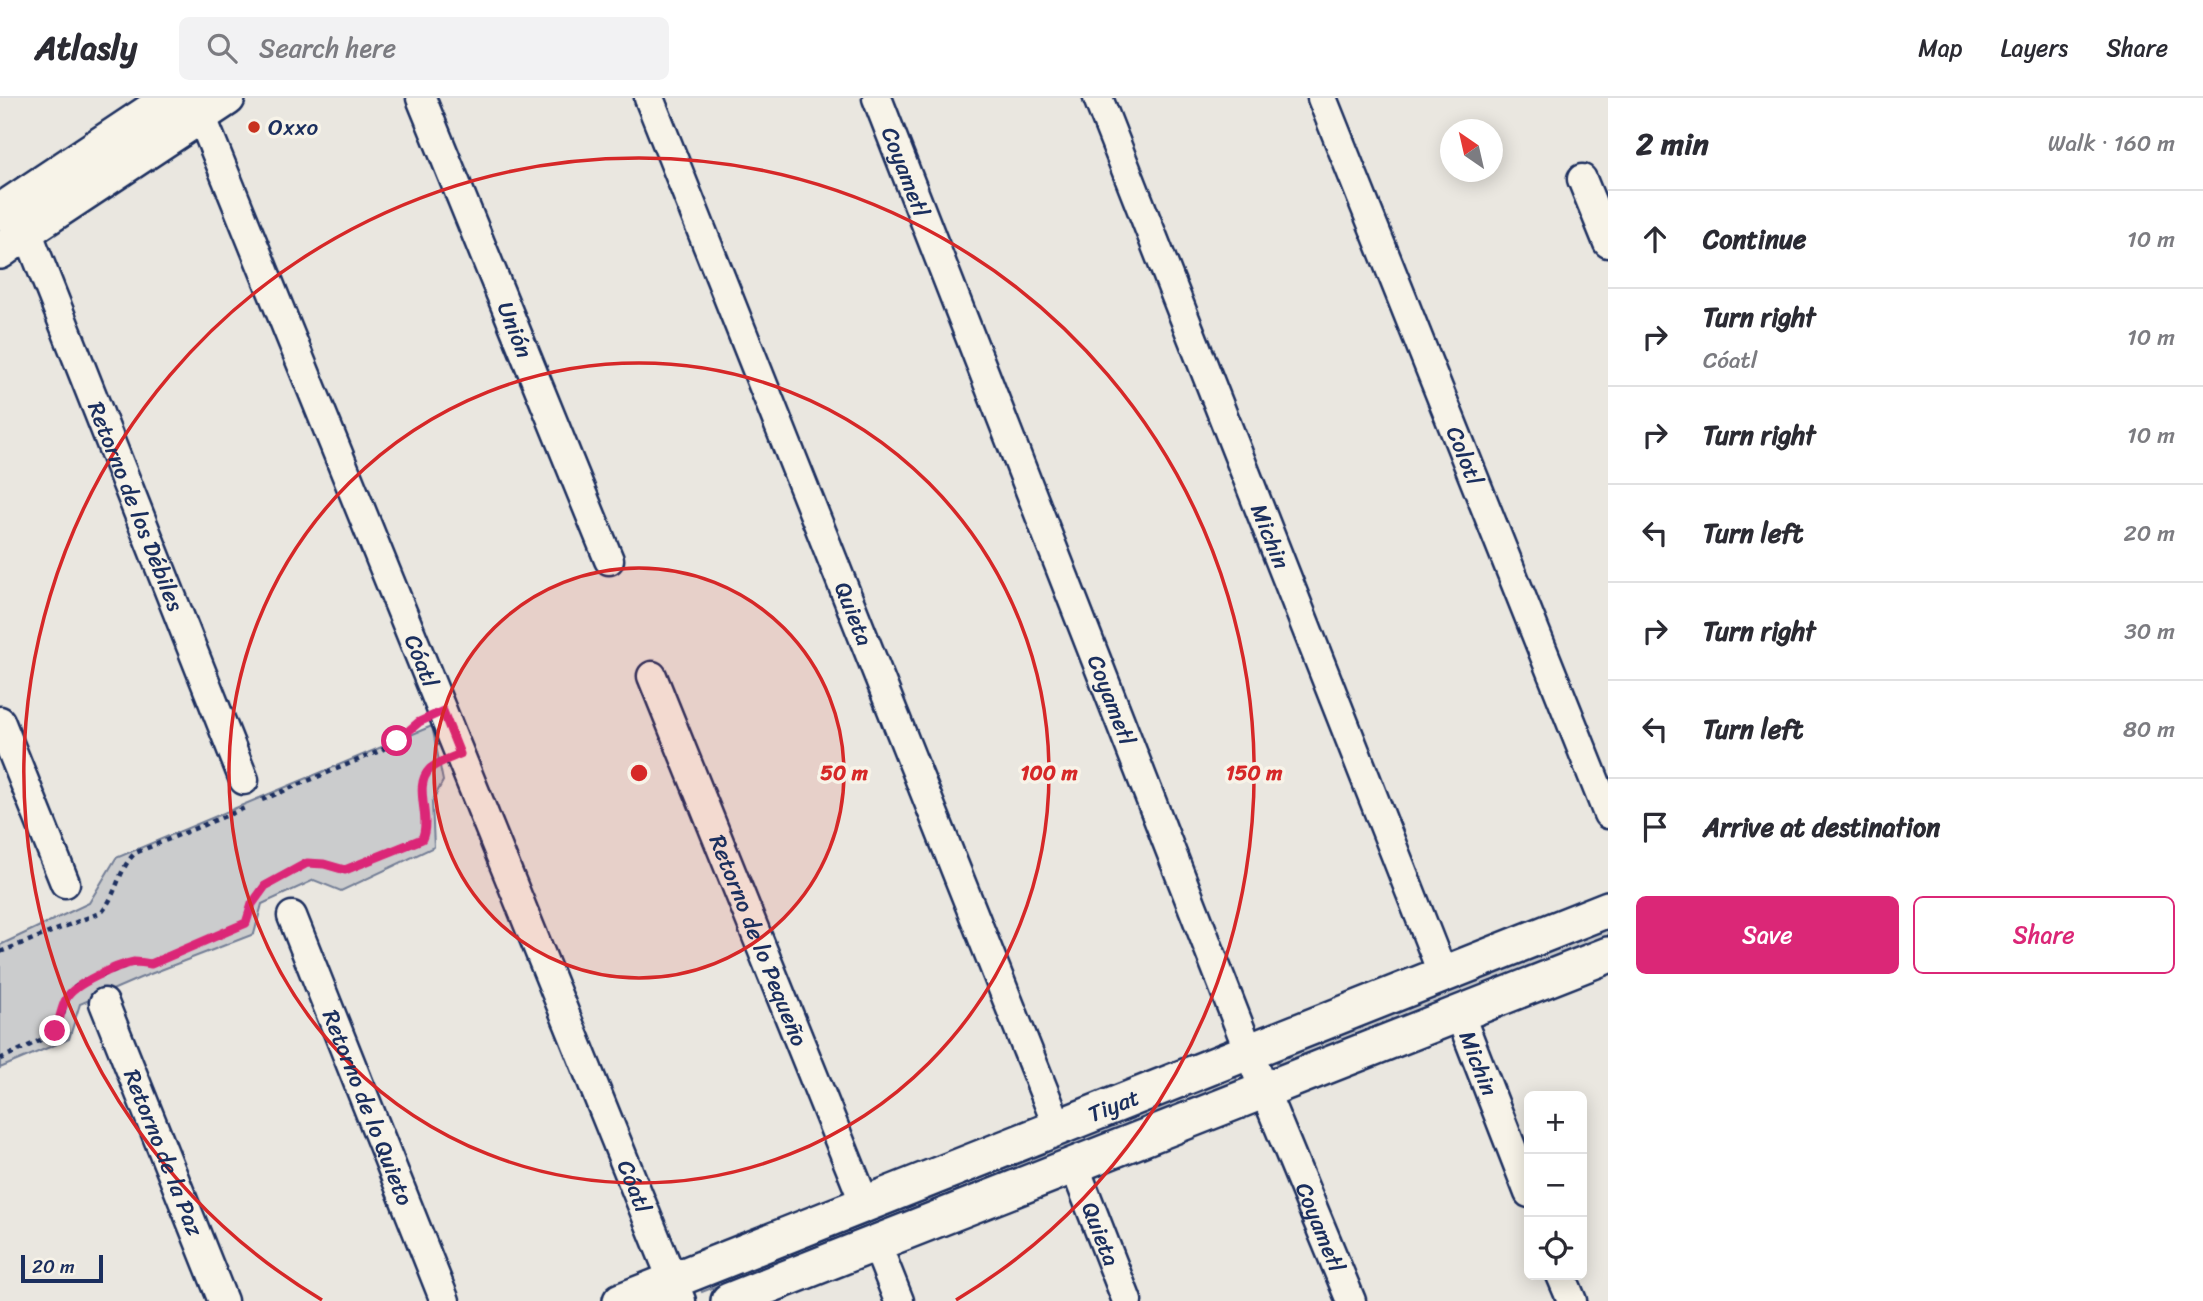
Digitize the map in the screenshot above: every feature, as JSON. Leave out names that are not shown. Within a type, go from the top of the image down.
[{"type":"street","points":[[9,231],[171,98]]},
{"type":"street","name":"Unión","points":[[421,98],[609,560]]},
{"type":"street","name":"Quieta","points":[[649,98],[1058,1127]]},
{"type":"street","name":"Coyametl","points":[[877,98],[1264,1090],[1351,1301]]},
{"type":"street","name":"Michin","points":[[1098,98],[1443,975]]},
{"type":"street","name":"Colotl","points":[[1322,98],[1608,814]]},
{"type":"street","points":[[9,231],[207,104]]},
{"type":"street","name":"Cóatl","points":[[207,104],[460,754],[677,1290]]},
{"type":"street","points":[[1582,178],[1608,243]]},
{"type":"street","name":"Retorno de los Débiles","points":[[9,231],[249,796]]},
{"type":"street","name":"Retorno de lo Pequeño","points":[[652,677],[865,1204]]},
{"type":"street","points":[[0,721],[65,883]]},
{"type":"street","name":"Tiyat","points":[[621,1301],[677,1290],[865,1204],[1608,909]]},
{"type":"street","name":"Retorno de lo Quieto","points":[[292,916],[444,1301]]},
{"type":"street","name":"Tiyat","points":[[729,1301],[1608,955]]},
{"type":"street","name":"Retorno de la Paz","points":[[104,1003],[223,1301]]},
{"type":"street","name":"Michin","points":[[1459,1013],[1524,1180]]},
{"type":"street","points":[[969,1163],[982,1201]]},
{"type":"street","name":"Quieta","points":[[1074,1165],[1127,1301]]},
{"type":"street","points":[[876,1243],[899,1301]]},
{"type":"street","points":[[1563,1280],[1572,1301]]},
{"type":"path","points":[[0,952],[102,912],[110,902],[125,863],[135,853],[249,796],[382,751],[419,722],[443,711]]},
{"type":"path","points":[[0,1059],[55,1031],[61,1020],[65,1000],[73,989],[82,983],[134,962],[151,964],[246,923],[252,904],[265,886],[307,863],[345,870],[422,839],[426,830],[423,778],[431,767],[460,754]]},
{"type":"shaded area","points":[[432,726],[443,781],[432,802],[434,847],[341,891],[314,880],[262,904],[254,934],[80,1004],[69,1039],[0,1068],[0,945],[89,903],[116,858]]},
{"type":"shaded area","points":[[1608,920],[1608,938],[1279,1068],[1273,1052]]},
{"type":"shaded area","points":[[1232,1068],[1238,1083],[1002,1176],[996,1161]]},
{"type":"shaded area","points":[[952,1176],[958,1191],[702,1292],[696,1277]]},
{"type":"place","name":"Oxxo","points":[[254,127]]},
{"type":"route","points":[[55,1031],[61,1020],[65,1000],[73,989],[82,983],[134,962],[151,964],[246,923],[252,904],[265,886],[307,863],[345,870],[422,839],[426,830],[423,778],[431,767],[460,754],[443,711],[419,722],[397,741]]}]
